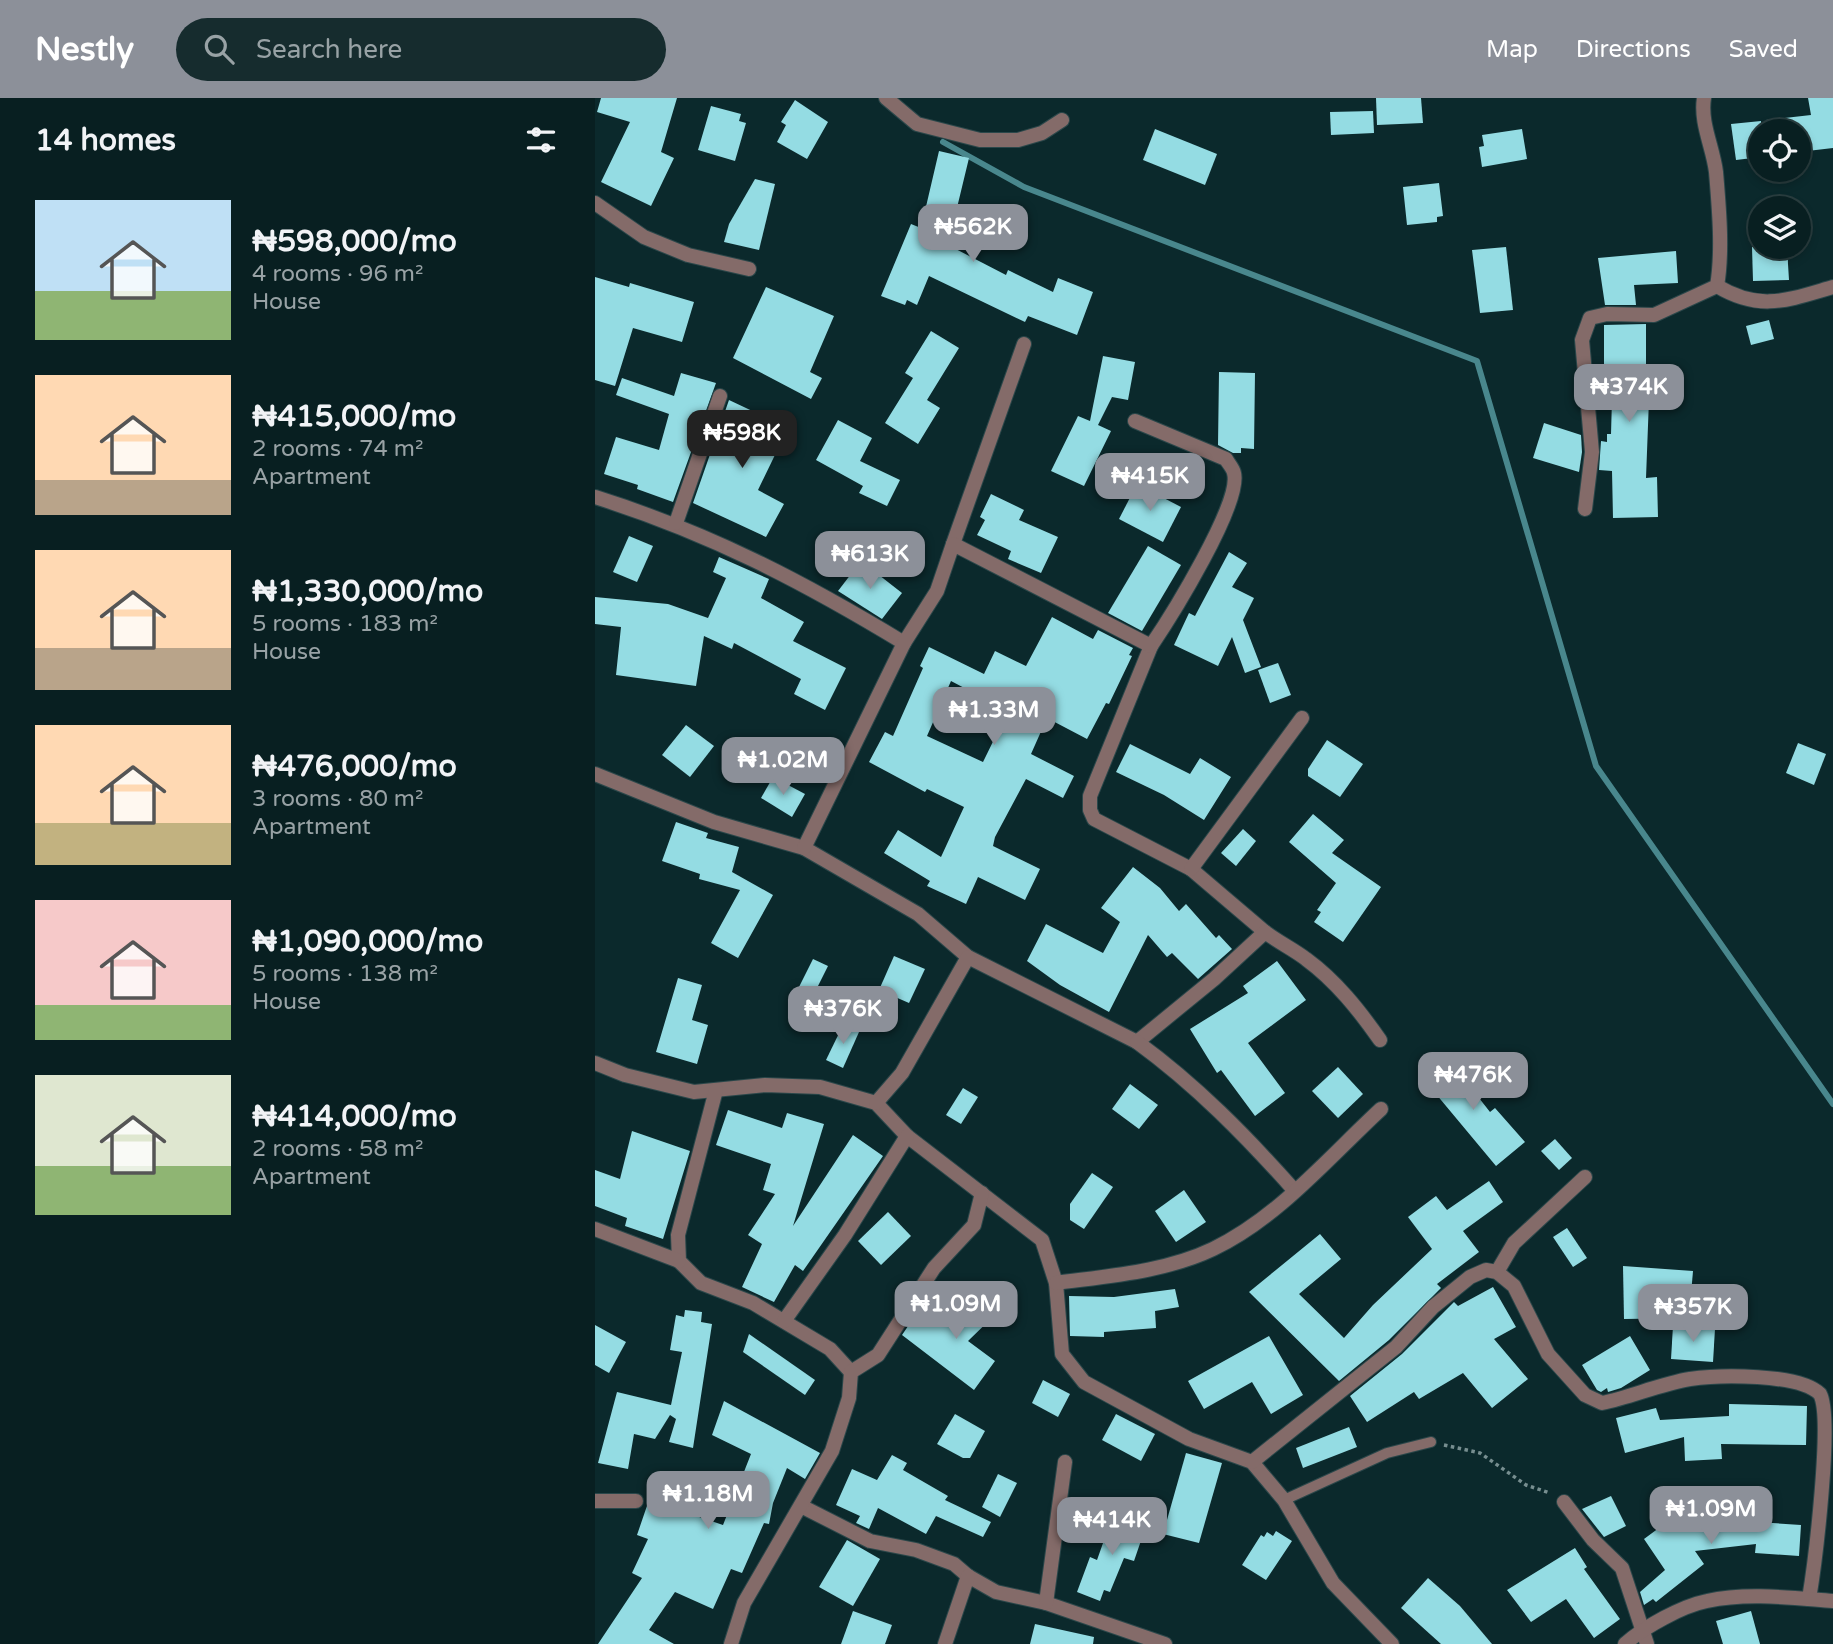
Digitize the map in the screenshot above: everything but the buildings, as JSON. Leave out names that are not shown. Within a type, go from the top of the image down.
[{"type":"street","points":[[887,98],[917,124],[947,134],[980,140],[1018,140],[1042,133],[1062,120]]},
{"type":"street","points":[[1703,98],[1702,110],[1716,171],[1720,270],[1717,286]]},
{"type":"street","points":[[595,203],[644,237],[688,255],[749,270]]},
{"type":"street","points":[[1717,286],[1736,298],[1759,303],[1791,299],[1833,287]]},
{"type":"street","points":[[1585,509],[1593,452],[1582,340],[1590,318],[1607,314],[1654,315],[1717,286]]},
{"type":"street","points":[[804,848],[904,643],[937,591],[1024,344]]},
{"type":"street","points":[[676,523],[720,396]]},
{"type":"street","points":[[1135,421],[1226,459],[1234,473],[1234,488],[1215,539],[1151,646],[1090,796],[1090,810],[1094,819],[1191,869],[1265,932],[1305,958],[1361,1013],[1380,1040]]},
{"type":"street","points":[[595,497],[676,523],[769,565],[904,643]]},
{"type":"street","points":[[953,544],[977,554],[1151,646]]},
{"type":"street","points":[[1191,869],[1302,719]]},
{"type":"street","points":[[595,774],[714,822],[804,848],[918,915],[968,957],[1137,1042],[1168,1065],[1249,1139],[1294,1190]]},
{"type":"street","points":[[1137,1042],[1215,979],[1265,932]]},
{"type":"street","points":[[876,1104],[902,1073],[968,957]]},
{"type":"street","points":[[595,1063],[625,1075],[694,1092],[765,1086],[820,1087],[876,1104],[907,1136],[1042,1240],[1056,1283],[1062,1354],[1084,1382],[1189,1439],[1252,1462],[1284,1500],[1333,1583],[1392,1644]]},
{"type":"street","points":[[679,1261],[678,1234],[716,1090]]},
{"type":"street","points":[[1056,1283],[1139,1272],[1212,1250],[1266,1217],[1381,1109]]},
{"type":"street","points":[[784,1321],[845,1234],[907,1136]]},
{"type":"street","points":[[1497,1272],[1514,1243],[1585,1177]]},
{"type":"street","points":[[731,1644],[744,1603],[823,1471],[842,1424],[851,1372],[878,1355],[934,1268],[974,1225],[982,1193]]},
{"type":"street","points":[[595,1229],[679,1261],[701,1283],[753,1303],[830,1349],[851,1372]]},
{"type":"street","points":[[1252,1462],[1396,1347],[1433,1307],[1470,1277],[1486,1270],[1497,1272],[1514,1286],[1548,1354],[1585,1395],[1602,1403],[1689,1379],[1779,1380],[1809,1386],[1822,1396],[1829,1415],[1826,1483],[1809,1599]]},
{"type":"street","points":[[1046,1603],[1065,1462]]},
{"type":"street","points":[[595,1502],[636,1501]]},
{"type":"street","points":[[1564,1502],[1593,1540],[1622,1568],[1647,1644]]},
{"type":"street","points":[[801,1506],[870,1541],[916,1550],[954,1564],[968,1576],[996,1592],[1046,1603],[1165,1644]]},
{"type":"street","points":[[945,1644],[968,1576]]},
{"type":"street","points":[[1625,1644],[1642,1629],[1706,1601],[1774,1597],[1833,1601]]},
{"type":"lane","points":[[1284,1500],[1387,1453],[1431,1442]]},
{"type":"path","points":[[1431,1442],[1480,1453],[1526,1485],[1564,1502]]},
{"type":"waterway","points":[[943,142],[1024,187],[1477,361],[1596,766],[1833,1104]]}]
